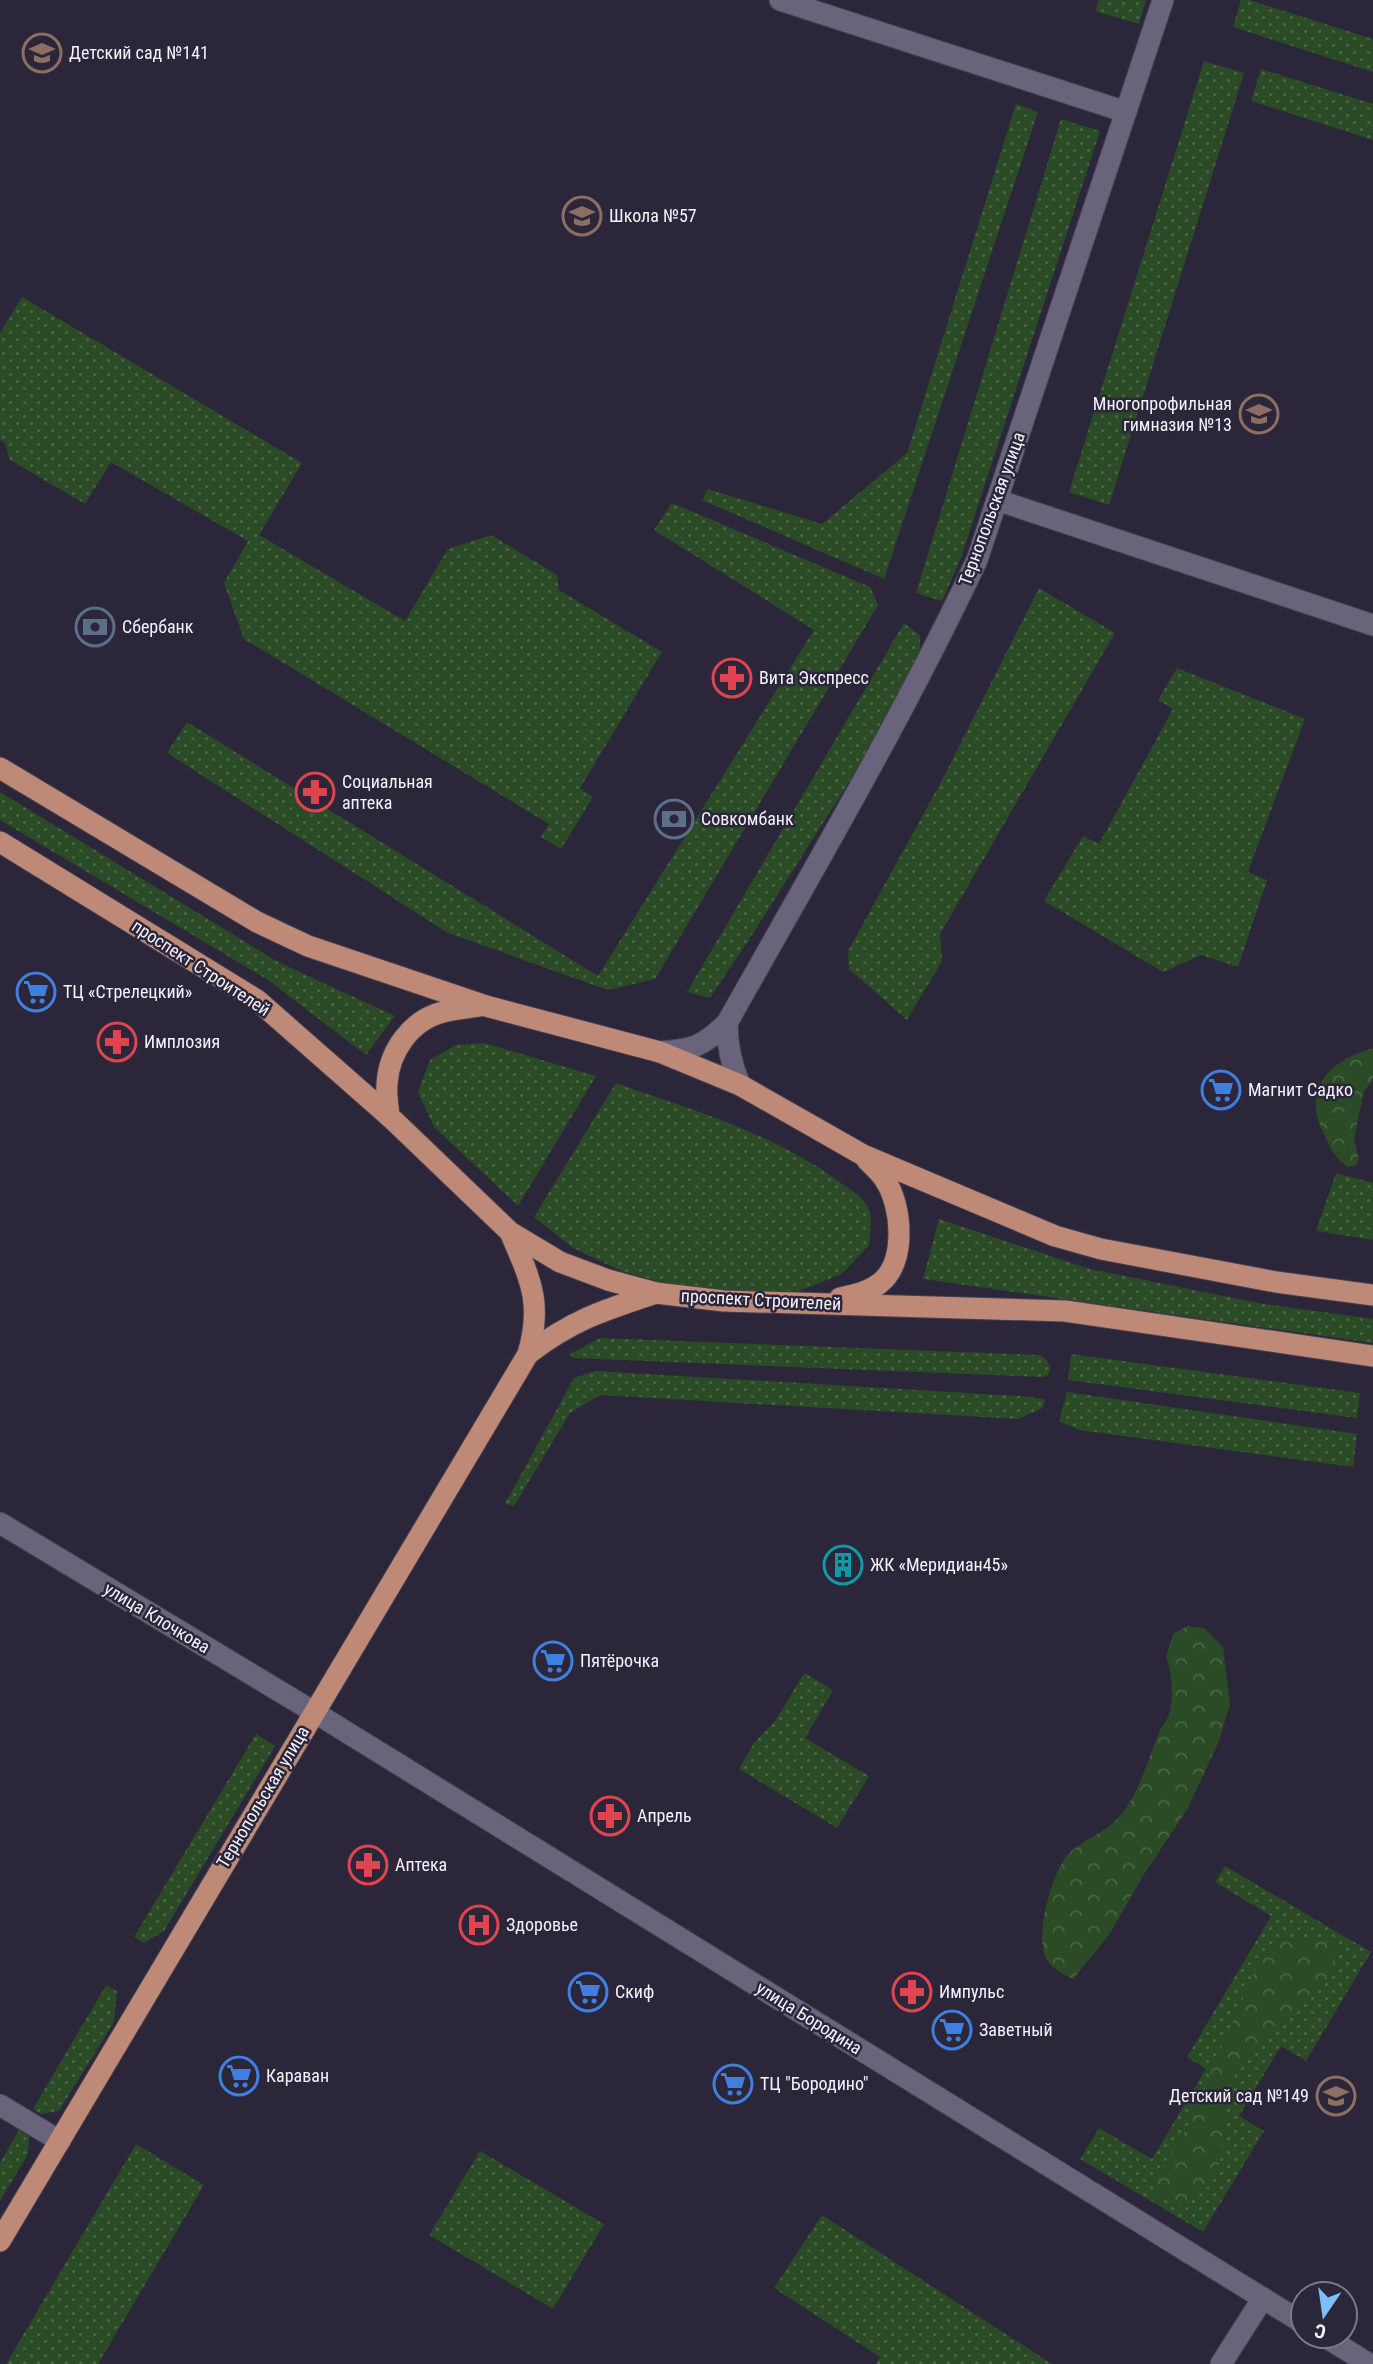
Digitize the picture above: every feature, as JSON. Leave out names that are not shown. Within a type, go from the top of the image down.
[{"type":"main road","points":[[0,768],[257,922],[308,946],[486,1006],[660,1052],[740,1085],[863,1155],[1030,1226],[1101,1249],[1276,1282],[1373,1295]]},
{"type":"main road","name":"проспект Строителей","points":[[0,842],[257,1000],[389,1116],[510,1232],[561,1262],[608,1280],[656,1293],[724,1301],[1065,1311],[1373,1356]]},
{"type":"main road","points":[[389,1116],[386,1084],[391,1061],[401,1040],[418,1024],[442,1012],[486,1006]]},
{"type":"main road","points":[[807,1304],[860,1294],[882,1282],[893,1264],[899,1239],[898,1209],[886,1181],[863,1155]]},
{"type":"main road","name":"Тернопольская улица","points":[[0,2241],[528,1354],[534,1332],[536,1306],[529,1277],[510,1232]]},
{"type":"main road","name":"Тернопольская улица","points":[[528,1354],[555,1333],[588,1316],[656,1293]]},
{"type":"street","points":[[780,0],[1126,112]]},
{"type":"street","name":"Тернопольская улица","points":[[660,1052],[692,1049],[727,1023],[914,688],[977,560],[1163,0]]},
{"type":"street","points":[[997,500],[1373,625]]},
{"type":"street","points":[[727,1023],[727,1046],[731,1065],[740,1085]]},
{"type":"street","name":"улица Клочкова","points":[[0,1524],[314,1712]]},
{"type":"street","name":"улица Бородина","points":[[314,1712],[1289,2314]]},
{"type":"street","points":[[0,2105],[60,2141]]},
{"type":"street","points":[[1221,2364],[1263,2298]]},
{"type":"street","points":[[1346,2350],[1369,2364]]},
{"type":"green space","points":[[1099,0],[1146,0],[1139,24],[1095,11]]},
{"type":"green space","points":[[1241,0],[1249,0],[1373,39],[1373,72],[1233,27]]},
{"type":"green space","points":[[1204,61],[1244,73],[1109,505],[1069,492]]},
{"type":"green space","points":[[1261,69],[1373,104],[1373,140],[1251,101]]},
{"type":"green space","points":[[1016,104],[1038,112],[884,579],[702,500],[708,489],[822,524],[907,453]]},
{"type":"green space","points":[[1061,119],[1100,131],[961,558],[942,601],[916,593]]},
{"type":"green space","points":[[22,297],[302,463],[259,535],[405,621],[448,549],[491,535],[557,575],[559,590],[662,652],[580,788],[593,797],[561,849],[541,837],[549,824],[244,639],[224,583],[248,541],[111,462],[85,504],[10,460],[5,443],[0,440],[0,333]]},
{"type":"green space","points":[[672,503],[870,587],[878,605],[655,979],[608,990],[448,933],[167,753],[187,722],[598,976],[814,630],[654,530]]},
{"type":"green space","points":[[1039,588],[1115,633],[940,934],[942,961],[907,1020],[849,969],[848,951],[941,782]]},
{"type":"green space","points":[[904,623],[920,635],[920,649],[873,744],[710,998],[687,992]]},
{"type":"green space","points":[[1177,668],[1305,719],[1248,872],[1267,880],[1238,967],[1201,955],[1163,972],[1044,901],[1083,836],[1099,844],[1173,709],[1158,700]]},
{"type":"green space","points":[[0,792],[278,962],[395,1016],[366,1055],[268,980],[0,820]]},
{"type":"green space","points":[[484,1043],[596,1076],[518,1206],[434,1127],[418,1092],[430,1060],[456,1045]]},
{"type":"green space","points":[[1373,1048],[1373,1080],[1364,1091],[1354,1138],[1359,1160],[1355,1166],[1348,1167],[1333,1152],[1323,1132],[1317,1116],[1316,1102],[1324,1078],[1333,1068],[1358,1053]]},
{"type":"green space","points":[[616,1083],[733,1125],[789,1150],[816,1166],[853,1191],[866,1204],[870,1212],[869,1245],[842,1274],[799,1291],[726,1291],[671,1285],[621,1271],[573,1248],[534,1217]]},
{"type":"green space","points":[[1336,1173],[1373,1183],[1373,1240],[1316,1231]]},
{"type":"green space","points":[[939,1219],[1090,1269],[1264,1304],[1373,1319],[1373,1343],[923,1279]]},
{"type":"green space","points":[[600,1338],[1039,1355],[1046,1359],[1051,1368],[1048,1375],[1043,1377],[572,1358],[570,1354]]},
{"type":"green space","points":[[1071,1354],[1360,1393],[1357,1418],[1068,1380]]},
{"type":"green space","points":[[595,1371],[1045,1399],[1043,1408],[1018,1419],[600,1395],[570,1413],[514,1506],[505,1504],[574,1378]]},
{"type":"green space","points":[[1067,1392],[1357,1434],[1353,1467],[1079,1430],[1059,1421]]},
{"type":"green space","points":[[1187,1626],[1204,1628],[1223,1647],[1230,1704],[1219,1741],[1188,1808],[1143,1876],[1109,1935],[1073,1979],[1053,1967],[1045,1956],[1042,1933],[1050,1892],[1065,1858],[1075,1848],[1113,1823],[1135,1793],[1171,1708],[1172,1685],[1166,1657],[1173,1634]]},
{"type":"green space","points":[[804,1673],[833,1690],[805,1738],[869,1776],[837,1828],[739,1769],[754,1743],[775,1721]]},
{"type":"green space","points":[[256,1734],[275,1746],[164,1931],[144,1943],[134,1937]]},
{"type":"green space","points":[[1225,1866],[1371,1952],[1306,2061],[1281,2046],[1239,2116],[1264,2131],[1203,2232],[1080,2159],[1099,2128],[1152,2159],[1206,2069],[1187,2057],[1271,1916],[1215,1882]]},
{"type":"green space","points":[[1300,1937],[1326,1941],[1335,1948],[1334,1965],[1311,1998],[1258,2047],[1233,2079],[1225,2111],[1220,2161],[1215,2176],[1206,2189],[1181,2203],[1162,2198],[1153,2192],[1158,2173],[1182,2138],[1257,1967],[1275,1946]]},
{"type":"green space","points":[[106,1985],[117,1991],[114,2022],[59,2111],[41,2114],[33,2109]]},
{"type":"green space","points":[[19,2130],[29,2136],[28,2154],[0,2201],[0,2163]]},
{"type":"green space","points":[[136,2144],[204,2185],[98,2364],[6,2364]]},
{"type":"green space","points":[[480,2151],[604,2224],[553,2309],[429,2235]]},
{"type":"green space","points":[[822,2215],[1052,2364],[876,2364],[880,2357],[774,2288]]},
{"type":"place","name":"Детский сад №141","points":[[42,53]]},
{"type":"place","name":"Школа №57","points":[[582,216]]},
{"type":"place","name":"Многопрофильная гимназия №13","points":[[1259,414]]},
{"type":"place","name":"Сбербанк","points":[[95,627]]},
{"type":"place","name":"Вита Экспресс","points":[[732,678]]},
{"type":"place","name":"Социальная аптека","points":[[315,792]]},
{"type":"place","name":"Совкомбанк","points":[[674,819]]},
{"type":"place","name":"ТЦ «Стрелецкий»","points":[[36,992]]},
{"type":"place","name":"Имплозия","points":[[117,1042]]},
{"type":"place","name":"Магнит Садко","points":[[1221,1090]]},
{"type":"place","name":"ЖК «Меридиан45»","points":[[843,1565]]},
{"type":"place","name":"Пятёрочка","points":[[553,1661]]},
{"type":"place","name":"Апрель","points":[[610,1816]]},
{"type":"place","name":"Аптека","points":[[368,1865]]},
{"type":"place","name":"Здоровье","points":[[479,1925]]},
{"type":"place","name":"Скиф","points":[[588,1992]]},
{"type":"place","name":"Импульс","points":[[912,1992]]},
{"type":"place","name":"Заветный","points":[[952,2030]]},
{"type":"place","name":"Караван","points":[[239,2076]]},
{"type":"place","name":"ТЦ \"Бородино\"","points":[[733,2084]]},
{"type":"place","name":"Детский сад №149","points":[[1336,2096]]}]
